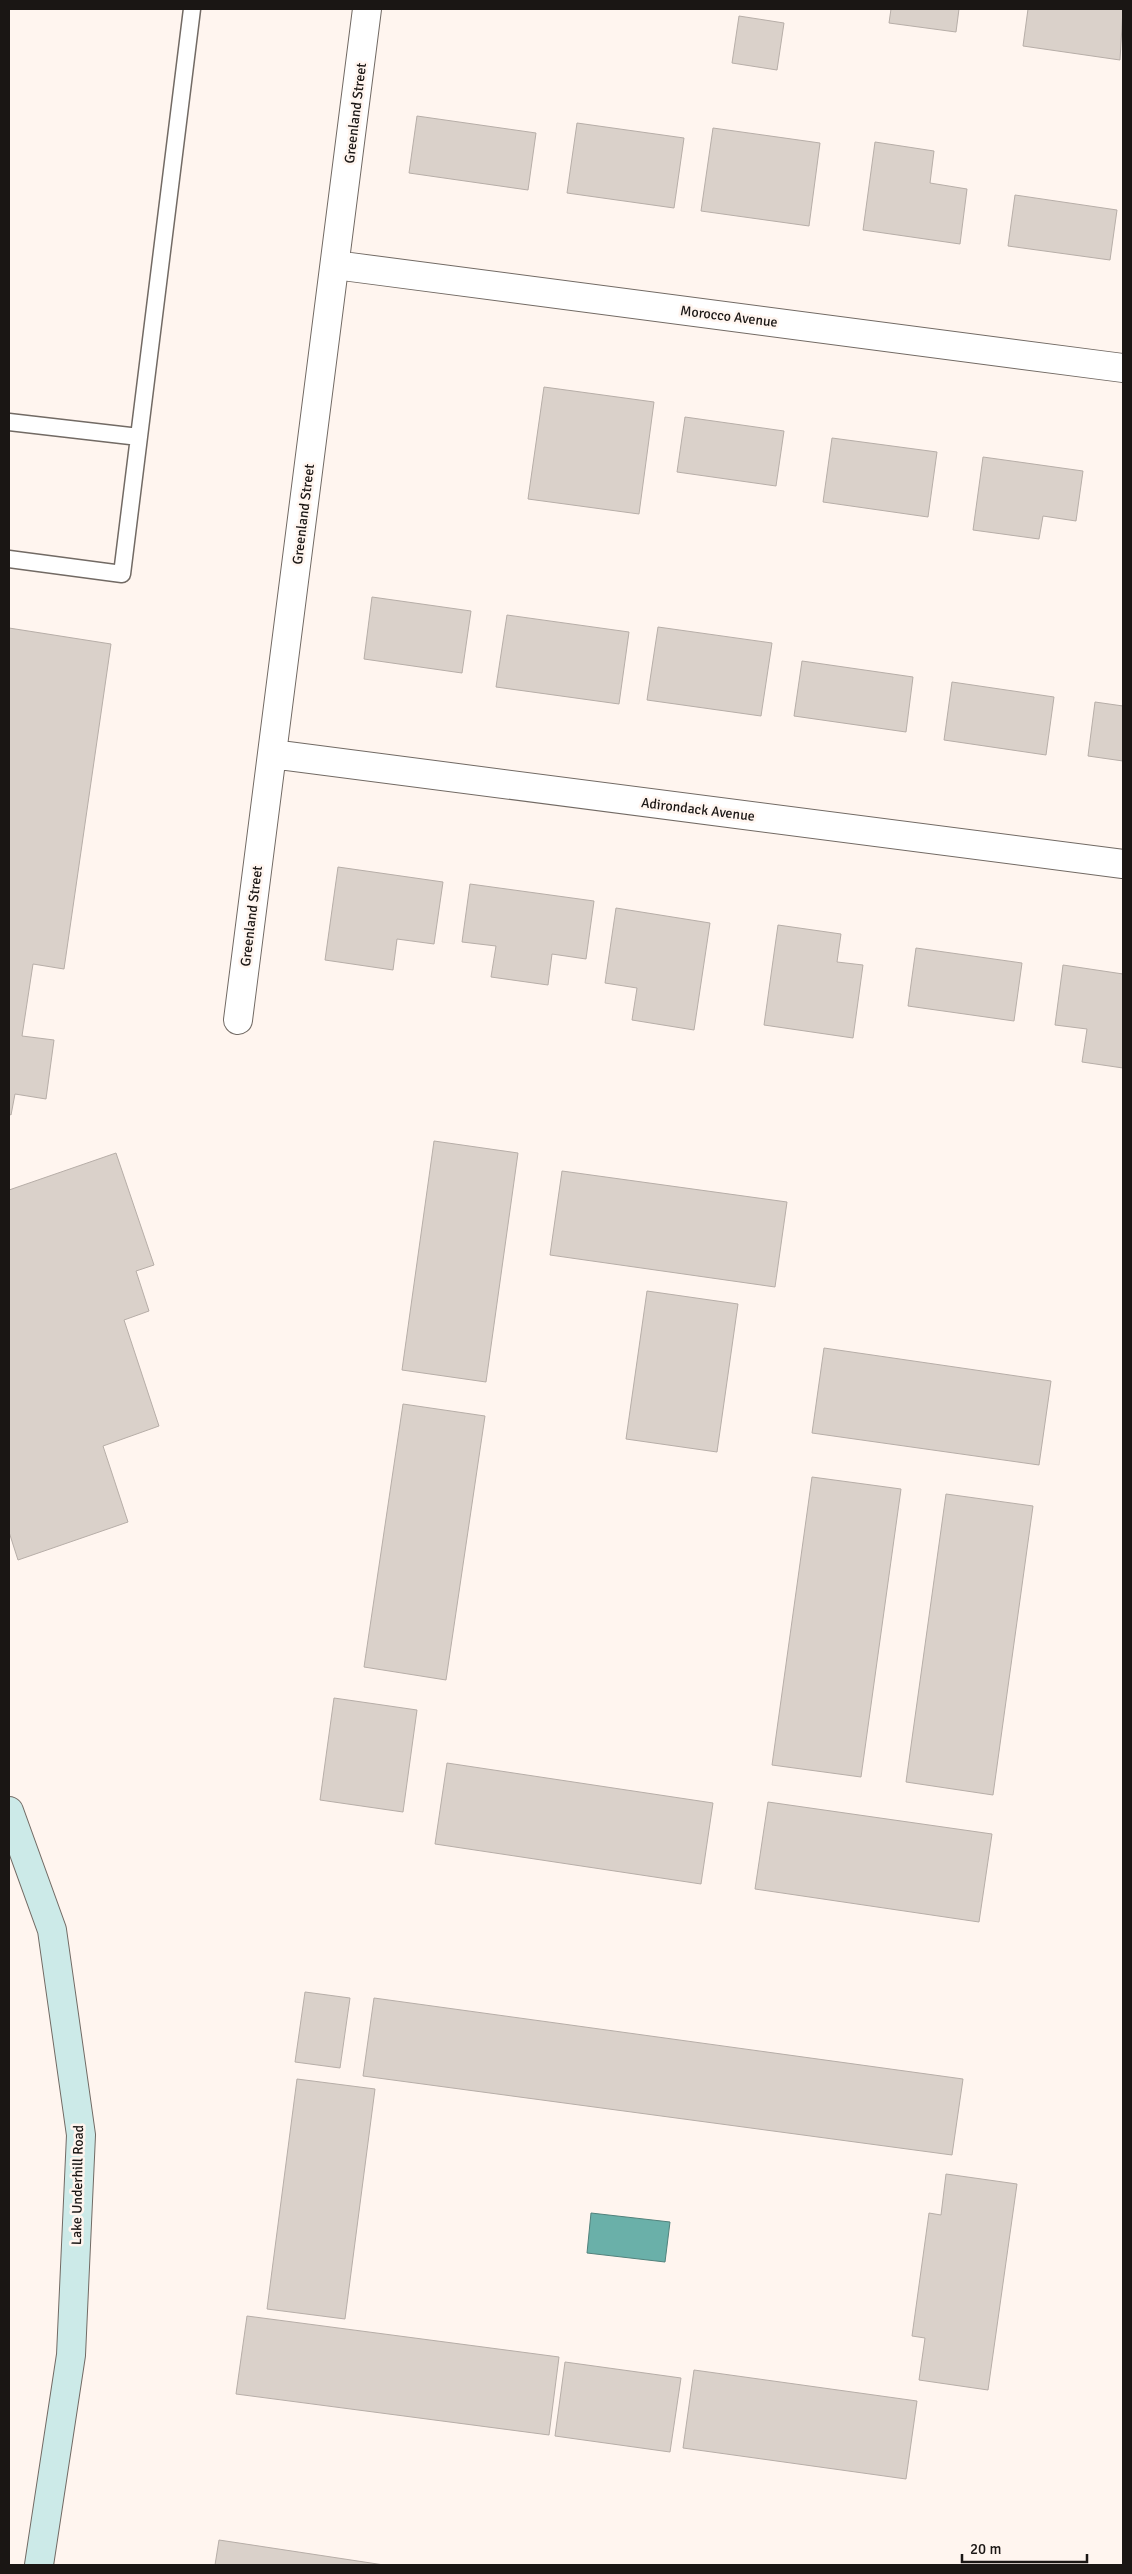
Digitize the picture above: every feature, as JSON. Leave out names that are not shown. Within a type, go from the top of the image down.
[{"type":"main road","name":"Lake Underhill Road","points":[[9,1811],[52,1930],[81,2135],[71,2355],[39,2565]]},
{"type":"street","name":"Greenland Street","points":[[238,1020],[368,9]]},
{"type":"street","name":"Morocco Avenue","points":[[336,265],[1123,368]]},
{"type":"street","name":"Adirondack Avenue","points":[[272,754],[1123,864]]},
{"type":"lane","points":[[9,559],[122,574],[192,9]]},
{"type":"lane","points":[[9,422],[139,438]]},
{"type":"water","points":[[591,2213],[670,2222],[665,2262],[587,2253]]},
{"type":"building","points":[[891,9],[959,9],[956,32],[889,23]]},
{"type":"building","points":[[1028,9],[1123,9],[1120,60],[1023,46]]},
{"type":"building","points":[[739,16],[784,23],[777,70],[732,63]]},
{"type":"building","points":[[417,116],[536,133],[528,190],[409,173]]},
{"type":"building","points":[[577,123],[684,138],[674,208],[567,193]]},
{"type":"building","points":[[713,128],[820,143],[809,226],[701,211]]},
{"type":"building","points":[[875,142],[934,151],[930,183],[967,189],[960,244],[863,230]]},
{"type":"building","points":[[1015,195],[1117,210],[1110,260],[1008,246]]},
{"type":"building","points":[[544,387],[654,402],[639,514],[528,499]]},
{"type":"building","points":[[685,417],[784,431],[776,486],[677,472]]},
{"type":"building","points":[[832,438],[937,452],[928,517],[823,502]]},
{"type":"building","points":[[983,457],[1083,471],[1076,521],[1043,516],[1039,539],[973,530]]},
{"type":"building","points":[[372,597],[471,611],[462,673],[364,659]]},
{"type":"building","points":[[507,615],[629,632],[619,704],[496,687]]},
{"type":"building","points":[[658,627],[772,643],[761,716],[647,700]]},
{"type":"building","points":[[9,628],[111,644],[64,969],[33,964],[22,1036],[54,1040],[46,1099],[15,1094],[11,1115],[9,1114]]},
{"type":"building","points":[[802,661],[913,677],[906,732],[794,716]]},
{"type":"building","points":[[952,682],[1054,697],[1046,755],[944,740]]},
{"type":"building","points":[[1095,702],[1123,706],[1123,761],[1088,756]]},
{"type":"building","points":[[338,867],[443,882],[434,944],[397,939],[393,970],[325,960]]},
{"type":"building","points":[[470,884],[594,901],[586,959],[552,954],[548,985],[491,977],[496,946],[462,942]]},
{"type":"building","points":[[616,908],[710,923],[694,1030],[632,1020],[637,988],[605,983]]},
{"type":"building","points":[[778,925],[841,934],[837,962],[863,965],[853,1038],[764,1025]]},
{"type":"building","points":[[916,948],[1022,963],[1014,1021],[908,1006]]},
{"type":"building","points":[[1063,965],[1123,974],[1123,1068],[1082,1062],[1087,1029],[1055,1025]]},
{"type":"building","points":[[434,1141],[518,1153],[486,1382],[402,1370]]},
{"type":"building","points":[[116,1153],[154,1265],[136,1271],[149,1311],[124,1320],[159,1426],[103,1446],[128,1522],[18,1560],[9,1532],[9,1190]]},
{"type":"building","points":[[562,1171],[787,1202],[775,1287],[550,1255]]},
{"type":"building","points":[[647,1291],[738,1304],[717,1452],[626,1439]]},
{"type":"building","points":[[824,1348],[1051,1381],[1039,1465],[812,1433]]},
{"type":"building","points":[[403,1404],[485,1416],[446,1680],[364,1667]]},
{"type":"building","points":[[812,1477],[901,1489],[861,1777],[772,1765]]},
{"type":"building","points":[[946,1494],[1033,1506],[993,1795],[906,1782]]},
{"type":"building","points":[[334,1698],[417,1710],[403,1812],[320,1800]]},
{"type":"building","points":[[447,1763],[713,1803],[701,1884],[435,1844]]},
{"type":"building","points":[[768,1802],[992,1834],[979,1922],[755,1889]]},
{"type":"building","points":[[305,1992],[350,1998],[340,2068],[295,2062]]},
{"type":"building","points":[[374,1998],[963,2079],[952,2155],[363,2076]]},
{"type":"building","points":[[297,2079],[375,2089],[345,2319],[267,2309]]},
{"type":"building","points":[[946,2174],[1017,2184],[988,2390],[919,2380],[925,2338],[912,2336],[929,2213],[941,2215]]},
{"type":"building","points":[[247,2316],[559,2357],[549,2435],[236,2394]]},
{"type":"building","points":[[565,2362],[681,2378],[670,2452],[555,2436]]},
{"type":"building","points":[[694,2370],[917,2401],[906,2479],[683,2448]]},
{"type":"building","points":[[219,2540],[384,2565],[215,2565]]}]
